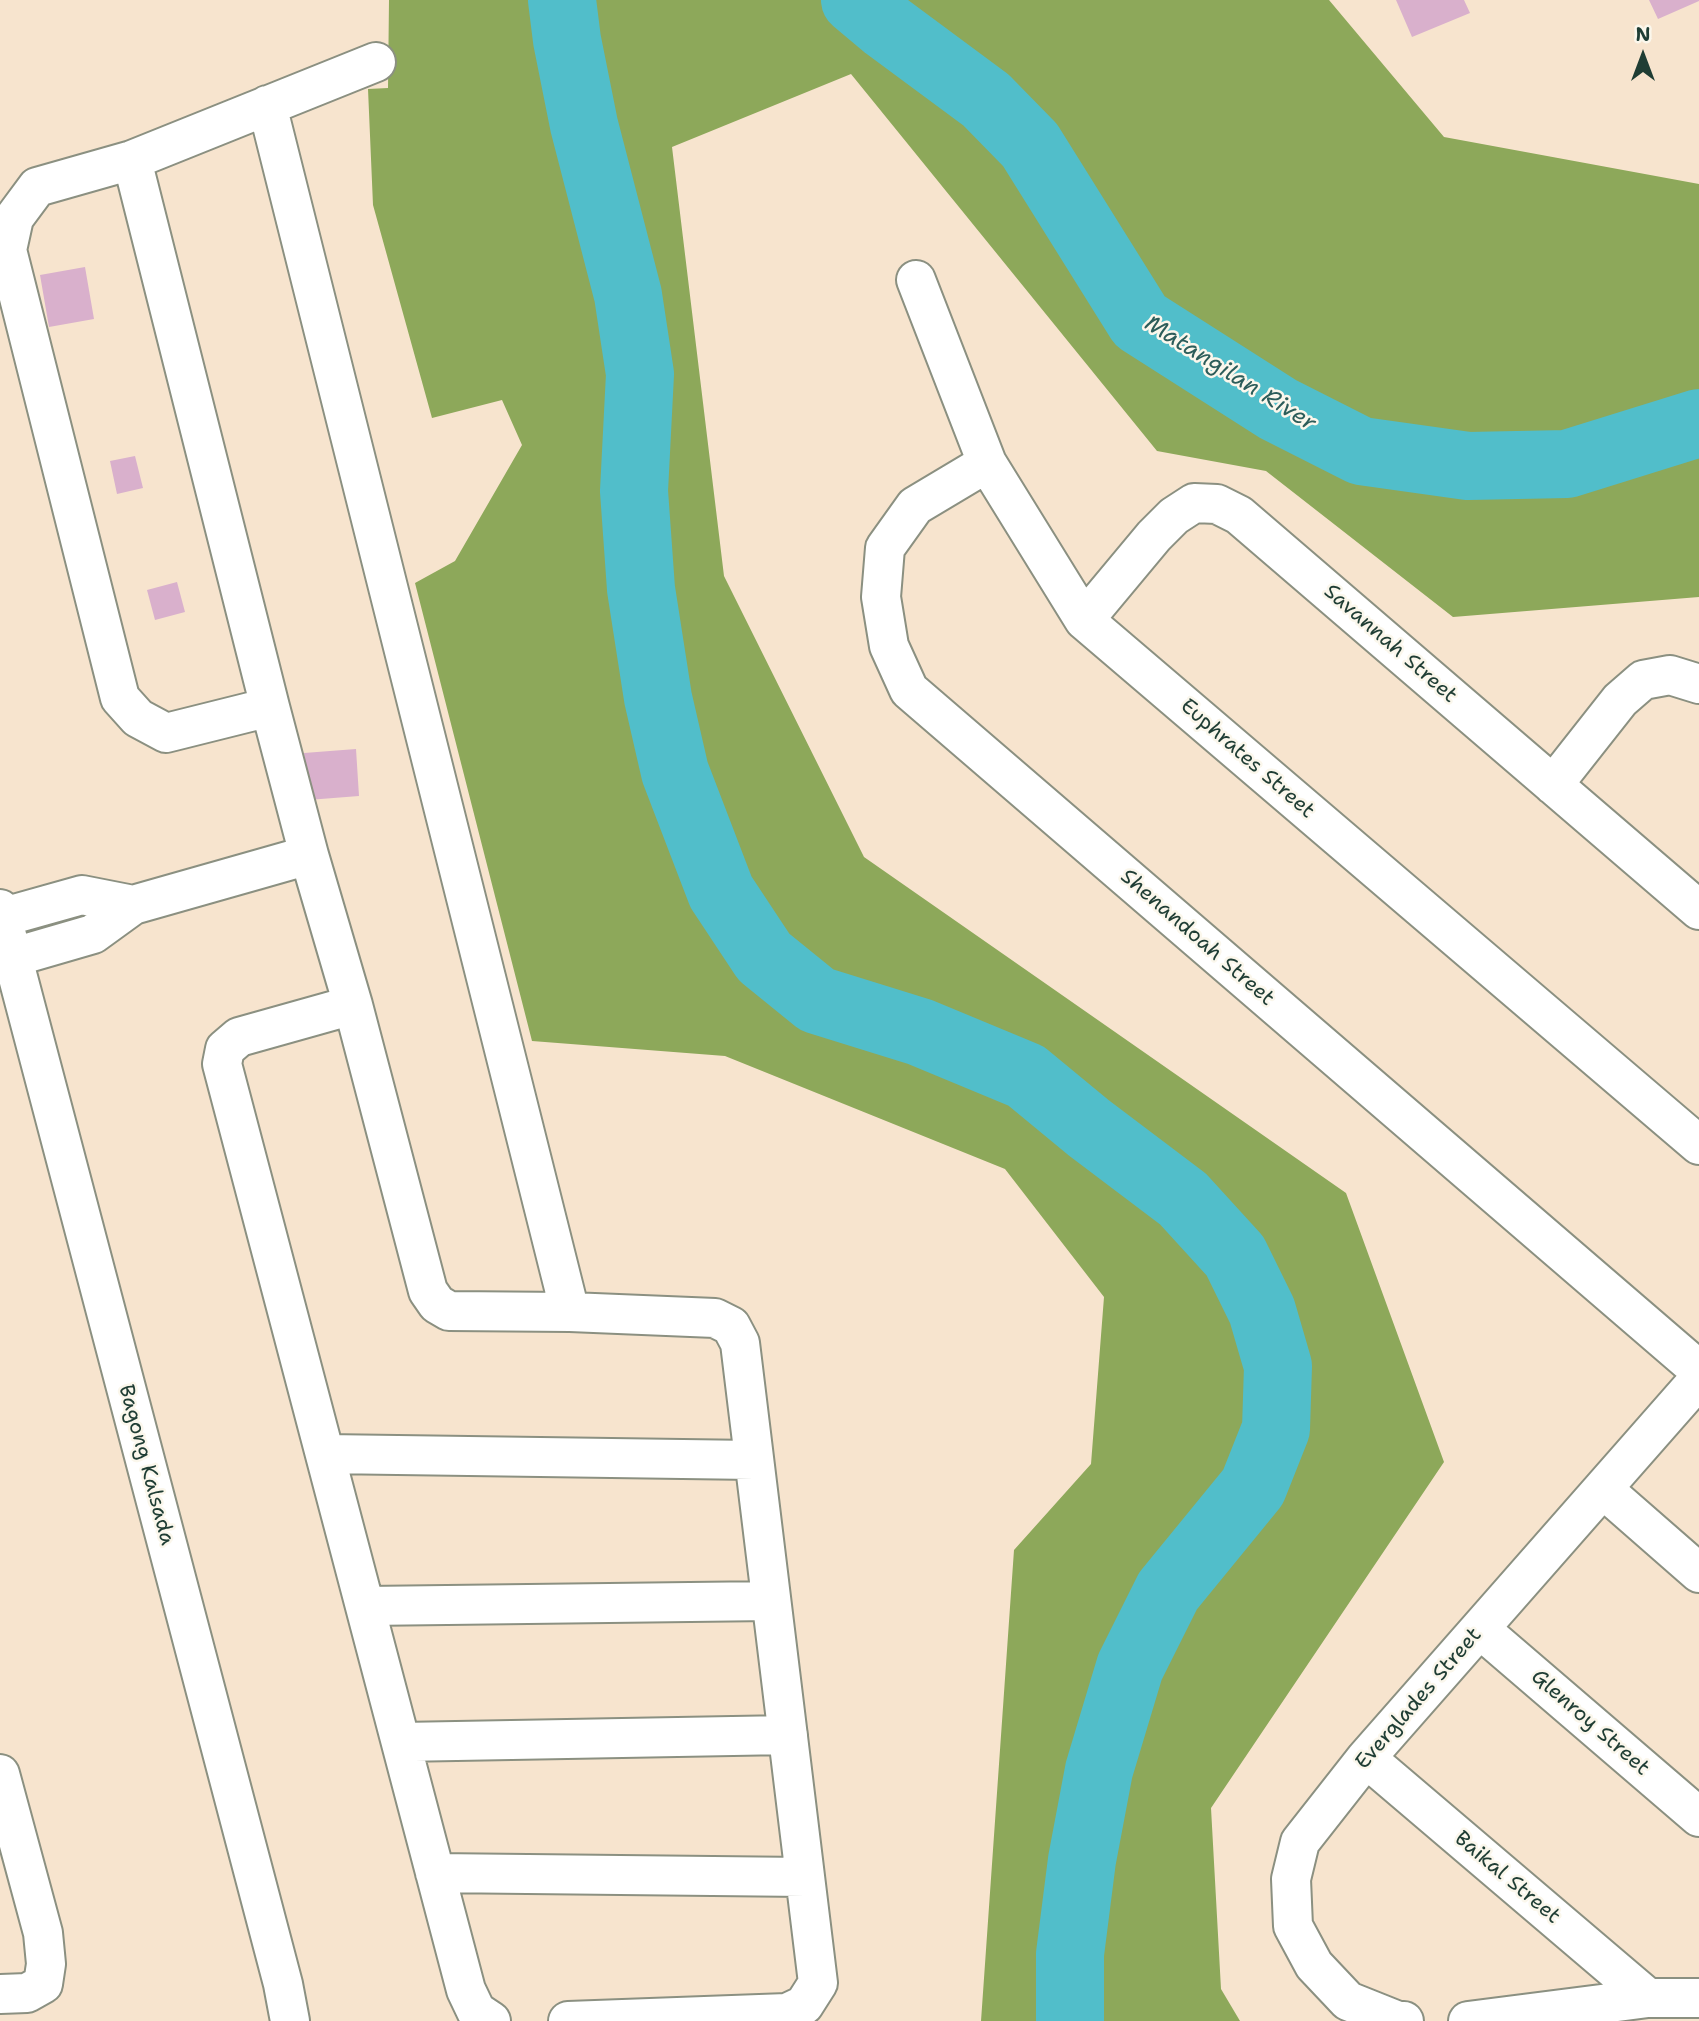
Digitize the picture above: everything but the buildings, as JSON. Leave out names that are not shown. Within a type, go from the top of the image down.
[{"type":"street","points":[[270,707],[166,733],[138,718],[120,698],[8,250],[14,218],[37,187],[132,160],[376,62]]},
{"type":"street","points":[[267,105],[570,1311]]},
{"type":"street","points":[[132,160],[270,707],[309,855],[353,1005],[428,1291],[437,1304],[449,1311],[570,1311],[715,1318],[731,1326],[740,1343],[818,1983],[804,2005],[787,2012],[568,2021]]},
{"type":"street","name":"Euphrates Street","points":[[916,280],[987,463],[1084,620],[1699,1145]]},
{"type":"street","name":"Shenandoah Street","points":[[987,463],[915,506],[885,548],[881,597],[889,646],[909,690],[1699,1370]]},
{"type":"street","name":"Savannah Street","points":[[1084,620],[1174,516],[1194,503],[1217,504],[1239,515],[1699,911]]},
{"type":"street","points":[[1553,785],[1620,700],[1643,680],[1670,675],[1699,684]]},
{"type":"street","points":[[6,959],[93,934],[133,905],[309,855]]},
{"type":"street","points":[[1,915],[82,894],[133,905]]},
{"type":"street","name":"Bagong Kalsada","points":[[1,915],[6,959],[280,1971],[290,2021]]},
{"type":"street","points":[[353,1005],[239,1037],[225,1049],[222,1064],[466,1990],[475,2011],[491,2021]]},
{"type":"street","name":"Everglades Street","points":[[1404,2021],[1348,2001],[1314,1965],[1293,1926],[1291,1879],[1300,1842],[1366,1759],[1699,1379]]},
{"type":"street","points":[[326,1454],[754,1460]]},
{"type":"street","points":[[1603,1489],[1699,1573]]},
{"type":"street","points":[[366,1606],[771,1601]]},
{"type":"street","name":"Glenroy Street","points":[[1480,1629],[1699,1817]]},
{"type":"street","points":[[401,1742],[788,1735]]},
{"type":"street","name":"Baikal Street","points":[[1366,1759],[1648,1998]]},
{"type":"street","points":[[0,1774],[43,1933],[46,1964],[43,1984],[27,1993],[0,1994]]},
{"type":"street","points":[[435,1873],[805,1877]]},
{"type":"street","points":[[1468,2021],[1648,1998],[1699,1998]]},
{"type":"green space","points":[[389,0],[1329,0],[1444,137],[1699,184],[1699,597],[1453,617],[1266,471],[1157,451],[851,74],[672,147],[724,576],[864,857],[1346,1193],[1444,1462],[1211,1808],[1221,1989],[1240,2021],[981,2021],[1014,1550],[1091,1464],[1104,1297],[1005,1169],[725,1056],[532,1041],[415,583],[455,561],[522,445],[502,400],[432,418],[373,205],[368,89],[388,88]]},
{"type":"waterway","points":[[562,0],[584,125],[628,295],[640,374],[634,491],[641,589],[658,698],[675,772],[721,892],[764,957],[817,1000],[920,1032],[1026,1076],[1183,1199],[1235,1256],[1262,1311],[1278,1366],[1276,1429],[1253,1487],[1168,1591],[1130,1667],[1099,1770],[1082,1860],[1070,1954],[1070,2021]]},
{"type":"waterway","name":"Matangilan River","points":[[855,0],[986,100],[1030,145],[1140,321],[1278,409],[1361,451],[1468,466],[1567,464],[1699,423]]}]
